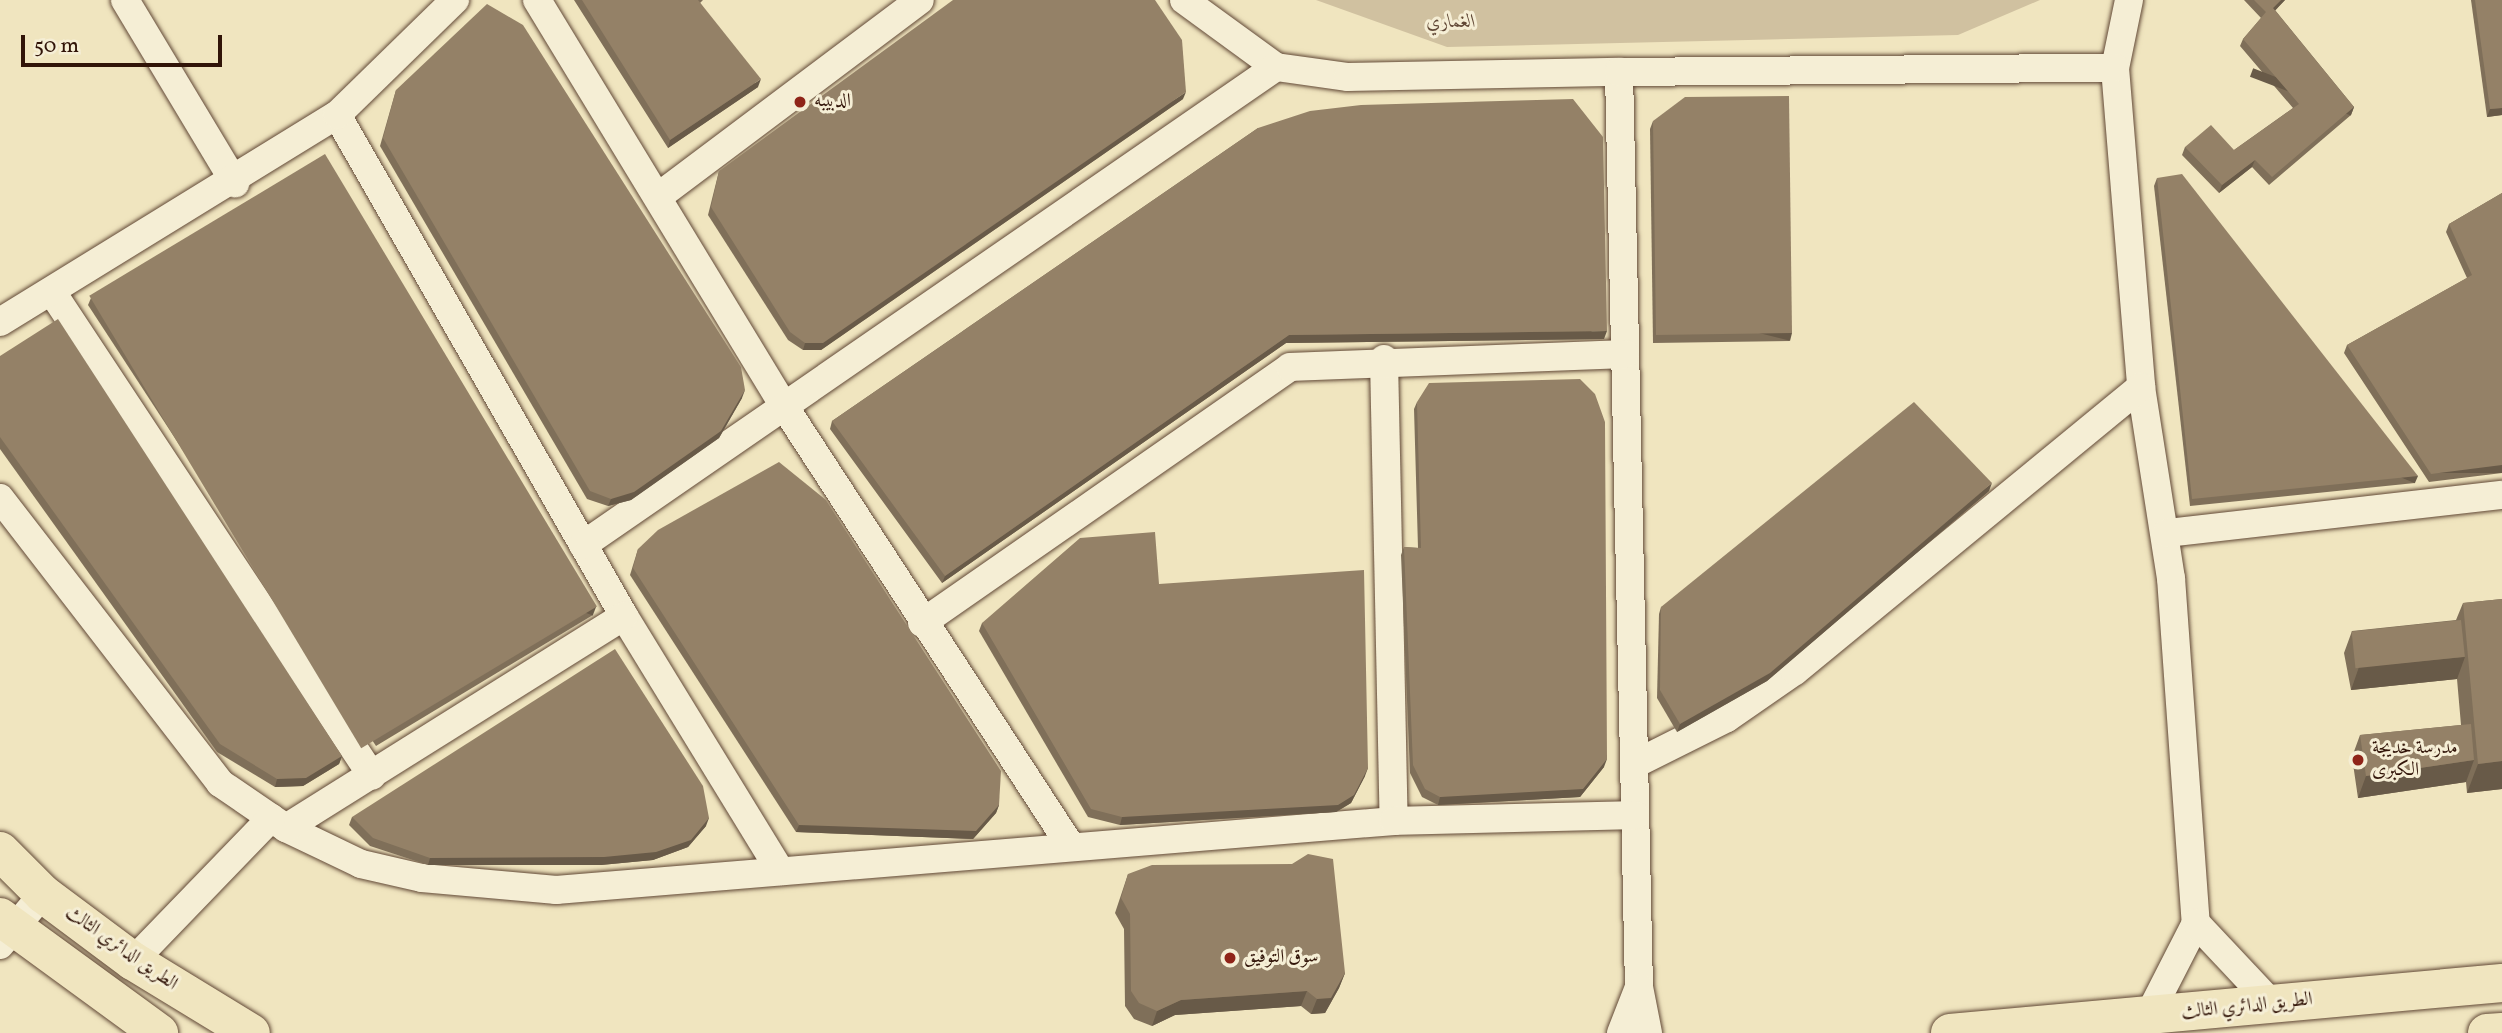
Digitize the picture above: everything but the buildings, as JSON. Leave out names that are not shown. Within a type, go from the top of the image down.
[{"type":"main road","name":"الطريق الدائري الثالث","points":[[0,851],[43,894],[133,961],[251,1033]]},
{"type":"main road","points":[[4,931],[159,1033]]},
{"type":"main road","name":"الطريق الدائري الثالث","points":[[1950,1033],[2502,983]]},
{"type":"main road","points":[[2487,1033],[2502,1032]]},
{"type":"street","points":[[125,0],[235,183]]},
{"type":"street","points":[[0,322],[235,183],[337,115],[455,0]]},
{"type":"street","points":[[537,0],[659,196],[786,409],[922,623],[1070,845]]},
{"type":"street","points":[[659,196],[920,0]]},
{"type":"street","points":[[1184,0],[1276,67],[1348,77],[2115,68]]},
{"type":"street","points":[[2129,0],[2115,68],[2141,387],[2167,533],[2196,923],[2148,1017]]},
{"type":"street","points":[[583,545],[786,409],[1276,67]]},
{"type":"street","points":[[1619,72],[1639,987],[1648,1033]]},
{"type":"street","points":[[337,115],[624,616],[780,871]]},
{"type":"street","points":[[52,292],[372,776]]},
{"type":"street","points":[[922,623],[1253,388],[1290,367],[1384,359],[1625,354]]},
{"type":"street","points":[[1384,359],[1394,821]]},
{"type":"street","points":[[1635,764],[1727,718],[1795,671],[2141,387]]},
{"type":"street","points":[[2167,533],[2502,495]]},
{"type":"street","points":[[0,498],[178,736],[220,783],[279,823],[361,864],[493,889],[780,871],[1070,845],[1394,821],[1635,815]]},
{"type":"street","points":[[133,961],[279,823],[372,776],[624,616]]},
{"type":"street","points":[[4,931],[43,894]]},
{"type":"street","points":[[2196,923],[2271,1003]]},
{"type":"street","points":[[1621,1033],[1639,987]]},
{"type":"green space","name":"الغماري","points":[[1316,0],[2040,0],[1958,35],[1447,47]]},
{"type":"place","name":"الدبيبه","points":[[800,102]]},
{"type":"place","name":"مدرسة خديجة الكبرى","points":[[2358,760]]},
{"type":"place","name":"سوق التوفيق","points":[[1230,958]]}]
